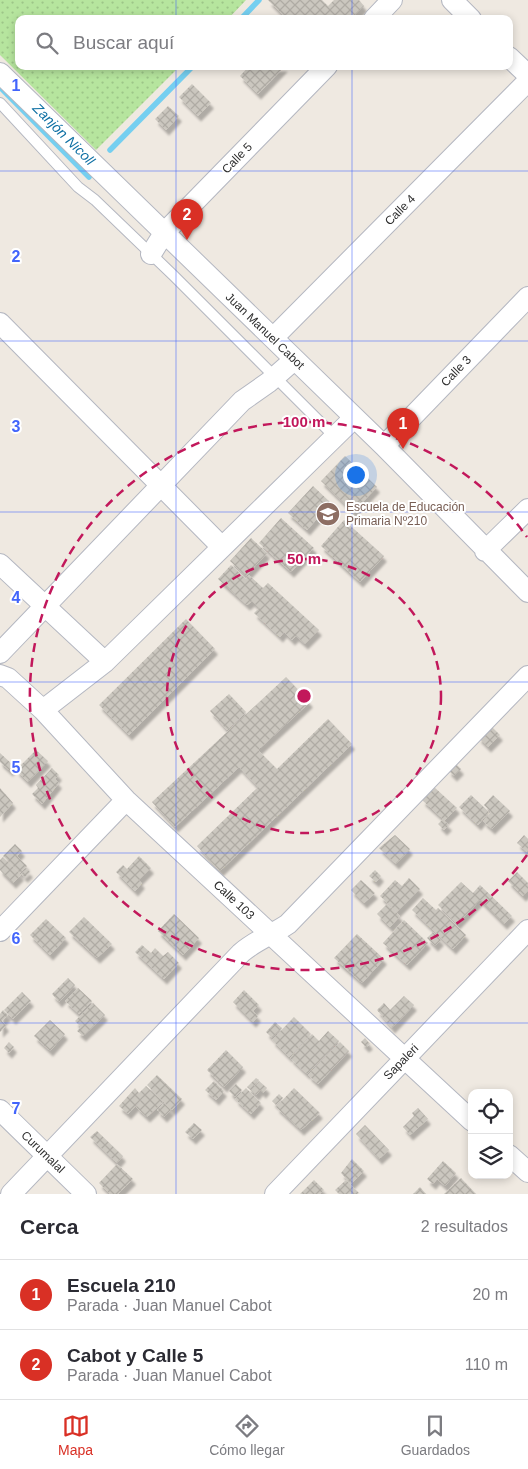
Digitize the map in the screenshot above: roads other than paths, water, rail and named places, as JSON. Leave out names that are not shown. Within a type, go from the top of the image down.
[{"type":"street","points":[[378,15],[392,0]]},
{"type":"street","points":[[452,0],[467,15]]},
{"type":"street","points":[[513,61],[528,75]]},
{"type":"street","name":"Calle 5","points":[[151,254],[164,233],[323,70]]},
{"type":"street","name":"Juan Manuel Cabot","points":[[0,73],[384,446],[485,551],[528,592]]},
{"type":"street","name":"Calle 4","points":[[273,338],[528,81]]},
{"type":"street","name":"Calle 3","points":[[384,446],[528,297]]},
{"type":"street","points":[[0,322],[222,547]]},
{"type":"street","points":[[0,654],[242,401],[275,377],[294,360]]},
{"type":"street","points":[[43,710],[105,662],[354,418]]},
{"type":"street","points":[[485,551],[528,509]]},
{"type":"street","points":[[0,564],[105,662]]},
{"type":"street","name":"Calle 103","points":[[0,675],[8,678],[43,710],[126,800],[468,1117]]},
{"type":"street","points":[[11,1194],[241,953],[255,941],[272,935],[288,924],[528,676]]},
{"type":"street","points":[[0,931],[126,800]]},
{"type":"street","name":"Sapaleri","points":[[275,1194],[528,930]]},
{"type":"street","name":"Curumalal","points":[[0,1110],[86,1194]]},
{"type":"street","points":[[513,1159],[528,1172]]},
{"type":"lane","points":[[0,103],[78,187],[151,254],[335,437]]},
{"type":"waterway","name":"Zanjón Nicoll","points":[[245,15],[259,0]]},
{"type":"waterway","name":"Zanjón Nicoll","points":[[110,150],[189,70]]},
{"type":"waterway","name":"Zanjón Nicoll","points":[[0,87],[89,177]]},
{"type":"place","name":"Cabot y Calle 5","points":[[187,240]]},
{"type":"place","name":"Escuela 210","points":[[403,449]]},
{"type":"place","name":"Escuela de Educación Primaria Nº210","points":[[328,514]]}]
